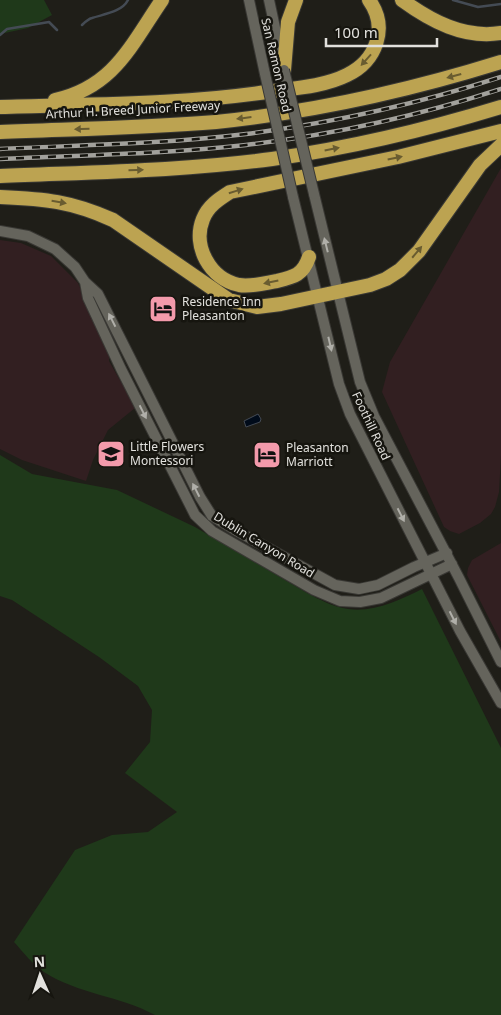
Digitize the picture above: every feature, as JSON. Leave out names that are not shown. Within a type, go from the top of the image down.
[{"type":"highway","points":[[20,107],[68,97],[85,91],[100,81],[112,71],[162,0]]},
{"type":"highway","points":[[284,70],[288,22],[296,0]]},
{"type":"highway","points":[[0,107],[210,100],[328,82],[346,76],[358,69],[374,51],[379,29],[378,17],[369,0]]},
{"type":"highway","points":[[402,0],[418,12],[445,26],[478,34],[501,33]]},
{"type":"highway","name":"Arthur H. Breed Junior Freeway","points":[[0,132],[168,126],[268,115],[370,97],[501,62]]},
{"type":"highway","points":[[0,176],[169,168],[271,159],[369,142],[452,122],[501,107]]},
{"type":"highway","points":[[309,257],[306,266],[299,275],[256,285],[237,284],[224,279],[207,263],[200,242],[203,218],[219,199],[230,192],[398,157],[501,131]]},
{"type":"highway","points":[[0,197],[54,200],[100,214],[113,220],[229,300],[257,307],[318,297],[370,285],[386,279],[400,270],[419,251],[480,165],[501,145]]},
{"type":"main road","name":"San Ramon Road","points":[[249,0],[279,136]]},
{"type":"main road","name":"San Ramon Road","points":[[268,0],[299,133]]},
{"type":"main road","name":"Foothill Road","points":[[299,133],[366,400],[501,662]]},
{"type":"main road","name":"Foothill Road","points":[[279,136],[346,407],[477,663],[490,681],[501,703]]},
{"type":"main road","name":"Dublin Canyon Road","points":[[0,231],[28,236],[55,249],[75,267],[85,282],[98,294],[196,489],[212,516],[335,585],[359,589],[378,585],[446,553]]},
{"type":"main road","name":"Dublin Canyon Road","points":[[85,282],[88,298],[121,369],[195,515],[212,531],[314,590],[340,600],[360,602],[381,598],[452,564]]},
{"type":"shaded area","points":[[501,168],[501,456],[499,492],[491,514],[480,523],[459,534],[444,527],[382,392],[390,362]]},
{"type":"shaded area","points":[[0,240],[21,243],[51,256],[78,283],[109,353],[109,361],[135,408],[108,430],[93,460],[86,481],[22,460],[0,449]]},
{"type":"shaded area","points":[[501,543],[501,642],[467,575],[472,560]]},
{"type":"green space","points":[[0,0],[44,0],[52,15],[28,28],[0,34]]},
{"type":"green space","points":[[0,455],[32,474],[117,490],[195,527],[307,593],[338,607],[357,610],[377,607],[422,589],[501,748],[501,1015],[155,1015],[128,1003],[57,979],[40,969],[14,942],[75,850],[112,835],[148,832],[177,812],[125,773],[150,742],[152,710],[138,686],[99,657],[12,600],[0,596]]},
{"type":"water","points":[[258,414],[261,419],[260,422],[246,427],[244,421]]},
{"type":"waterway","points":[[82,25],[91,18],[117,10],[128,0]]},
{"type":"waterway","points":[[453,0],[478,7],[501,4]]},
{"type":"waterway","points":[[0,35],[7,29],[49,22],[57,30]]},
{"type":"railway","points":[[0,149],[184,140],[279,130],[375,112],[501,77]]},
{"type":"railway","points":[[0,159],[123,154],[279,141],[407,116],[501,89]]},
{"type":"place","name":"Residence Inn Pleasanton","points":[[163,309]]},
{"type":"place","name":"Little Flowers Montessori","points":[[111,454]]},
{"type":"place","name":"Pleasanton Marriott","points":[[267,455]]}]
